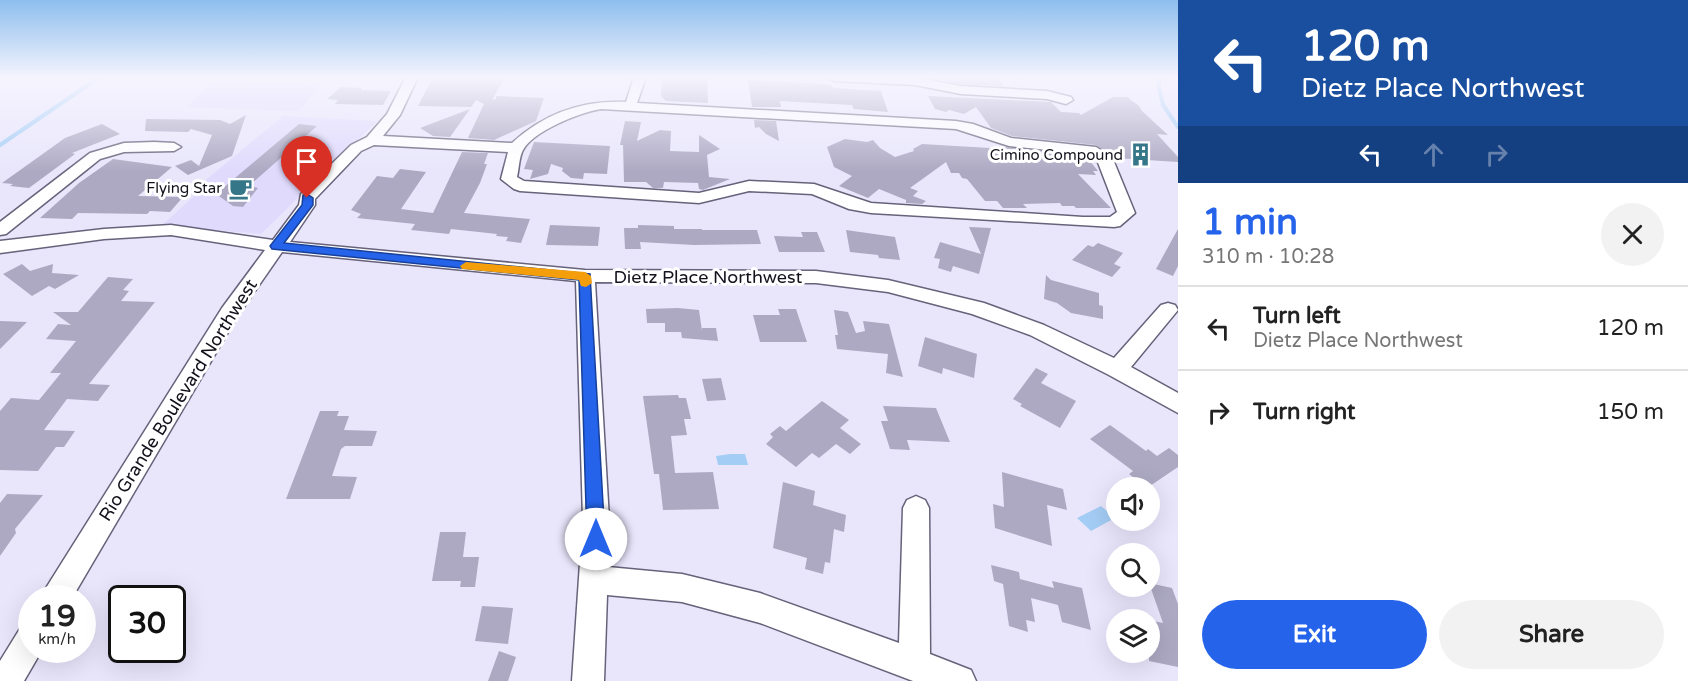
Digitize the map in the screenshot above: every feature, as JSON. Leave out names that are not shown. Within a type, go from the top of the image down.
[{"type":"street","name":"Rio Grande Boulevard Northwest","points":[[64,585],[229,313],[308,205],[321,200],[369,150],[372,140],[396,109]]},
{"type":"street","points":[[582,109],[526,137],[516,148],[509,179],[520,186],[699,198],[749,186],[814,189],[855,205],[871,208],[1083,222],[1114,222],[1126,213],[1104,157],[1091,150],[1009,142],[956,125],[668,109]]},
{"type":"street","points":[[372,140],[516,148]]},
{"type":"street","points":[[0,231],[95,156],[107,150],[124,147],[174,147]]},
{"type":"street","name":"Dietz Place Northwest","points":[[0,247],[104,234],[144,234],[171,230],[276,246],[585,276],[816,277],[888,286],[977,308],[1037,330],[1117,369],[1178,404]]},
{"type":"street","points":[[585,276],[596,519],[595,580],[588,681]]},
{"type":"street","points":[[1117,369],[1168,310]]},
{"type":"street","points":[[914,666],[915,508]]},
{"type":"street","points":[[595,580],[682,588],[760,608],[960,681]]},
{"type":"street","points":[[6,681],[18,661]]},
{"type":"shaded area","points":[[236,109],[301,109],[299,111]]},
{"type":"shaded area","points":[[283,116],[377,121],[261,234],[161,226],[202,189],[196,188]]},
{"type":"water","points":[[745,454],[748,465],[718,465],[716,456]]},
{"type":"water","points":[[1101,506],[1106,510],[1106,523],[1091,531],[1077,518]]},
{"type":"building","points":[[470,109],[450,137],[433,136],[420,128]]},
{"type":"building","points":[[482,109],[540,109],[536,121],[494,140],[468,138]]},
{"type":"building","points":[[854,109],[887,109],[888,112]]},
{"type":"building","points":[[935,109],[973,109],[964,114]]},
{"type":"building","points":[[977,109],[1058,109],[1061,112],[1081,115],[1092,109],[1141,109],[1168,135],[1157,134],[1178,157],[1178,162],[1115,158],[1096,145],[1012,136],[991,128]]},
{"type":"building","points":[[246,115],[232,156],[188,175],[175,166],[191,160],[199,166],[212,135],[191,129],[188,132],[145,131],[146,119],[220,120],[230,124]]},
{"type":"building","points":[[754,120],[776,121],[779,141],[759,127],[755,128]]},
{"type":"building","points":[[625,121],[641,122],[637,141],[660,130],[671,131],[670,151],[699,152],[699,135],[720,149],[707,155],[709,177],[730,179],[703,190],[699,189],[698,183],[664,182],[663,188],[653,188],[646,182],[624,182],[623,145],[620,145]]},
{"type":"building","points":[[102,124],[120,134],[72,153],[75,154],[29,188],[2,183],[65,138]]},
{"type":"building","points":[[299,124],[317,126],[249,186],[258,188],[243,207],[233,206],[216,194]]},
{"type":"building","points":[[845,139],[867,142],[873,140],[880,148],[895,157],[914,151],[913,149],[922,144],[1007,149],[1005,147],[1086,156],[1098,171],[1093,171],[1096,175],[1078,174],[1111,208],[1076,208],[1062,206],[1060,203],[1023,204],[1027,208],[1003,208],[997,201],[985,201],[967,179],[962,178],[959,173],[951,173],[946,162],[910,188],[918,191],[913,196],[926,201],[922,204],[906,203],[906,200],[879,189],[868,198],[839,186],[852,176],[834,167],[827,147]]},
{"type":"building","points":[[534,142],[610,146],[607,174],[584,173],[583,179],[571,178],[562,171],[563,168],[551,164],[548,174],[530,179],[533,170],[524,169]]},
{"type":"building","points":[[462,152],[488,153],[484,164],[487,164],[480,183],[464,213],[530,219],[521,243],[506,241],[508,237],[496,236],[497,234],[451,229],[449,234],[411,230],[415,224],[357,218],[361,214],[351,210],[377,176],[393,178],[400,169],[426,172],[401,209],[433,213]]},
{"type":"building","points":[[113,159],[172,167],[138,196],[183,197],[170,212],[78,213],[72,219],[40,218],[79,183]]},
{"type":"building","points":[[550,225],[600,227],[598,246],[546,245]]},
{"type":"building","points":[[638,225],[674,226],[674,229],[757,230],[761,244],[694,245],[640,242],[641,249],[625,249],[624,228],[638,228]]},
{"type":"building","points":[[969,227],[991,228],[979,274],[953,266],[951,272],[938,268],[940,259],[934,258],[940,242],[981,254]]},
{"type":"building","points":[[1178,229],[1178,266],[1173,276],[1156,269]]},
{"type":"building","points":[[846,230],[895,237],[900,260],[850,252]]},
{"type":"building","points":[[801,232],[817,232],[825,252],[779,252],[774,236],[803,237]]},
{"type":"building","points":[[1098,243],[1123,253],[1114,264],[1121,267],[1112,277],[1072,260],[1088,245],[1093,247]]},
{"type":"building","points":[[22,264],[30,271],[53,264],[52,273],[79,275],[55,289],[49,286],[32,296],[3,274]]},
{"type":"building","points":[[1046,275],[1051,280],[1099,293],[1099,305],[1103,306],[1103,319],[1071,313],[1057,303],[1044,299]]},
{"type":"building","points":[[108,277],[133,279],[123,290],[129,291],[121,301],[155,302],[89,384],[110,385],[98,401],[67,399],[44,430],[75,431],[64,447],[56,447],[38,471],[0,470],[0,411],[11,398],[39,400],[61,373],[50,373],[76,341],[46,339],[58,324],[71,325],[53,312],[78,312]]},
{"type":"building","points":[[646,309],[699,310],[702,331],[702,328],[716,328],[718,341],[682,338],[681,332],[665,332],[665,323],[647,323]]},
{"type":"building","points":[[778,309],[796,309],[807,342],[760,342],[753,315],[780,315]]},
{"type":"building","points":[[834,310],[848,312],[856,333],[865,331],[863,321],[889,324],[903,377],[886,373],[888,354],[837,349],[835,335],[838,335]]},
{"type":"building","points":[[0,321],[27,322],[0,349]]},
{"type":"building","points":[[925,337],[977,354],[974,378],[943,368],[942,374],[918,366]]},
{"type":"building","points":[[1036,368],[1048,374],[1041,383],[1076,401],[1060,428],[1020,406],[1022,404],[1013,399]]},
{"type":"building","points":[[721,378],[726,400],[707,401],[702,379]]},
{"type":"building","points":[[678,395],[679,398],[686,398],[691,419],[684,419],[687,435],[671,436],[675,473],[713,472],[719,509],[663,510],[659,474],[654,474],[643,396]]},
{"type":"building","points":[[822,401],[849,420],[840,428],[861,444],[850,454],[836,444],[819,458],[812,453],[796,467],[766,444],[773,437],[770,434],[780,426],[786,431]]},
{"type":"building","points":[[883,406],[936,408],[950,442],[907,440],[910,450],[890,449],[881,421],[888,421]]},
{"type":"building","points":[[320,411],[339,411],[337,416],[349,416],[344,430],[377,431],[372,446],[345,446],[341,449],[332,476],[357,477],[350,499],[286,499]]},
{"type":"building","points":[[1110,425],[1146,451],[1148,449],[1157,456],[1169,448],[1178,455],[1178,467],[1160,479],[1160,477],[1133,477],[1129,474],[1133,471],[1090,439]]},
{"type":"building","points":[[1002,472],[1063,489],[1067,510],[1047,505],[1052,546],[995,528],[993,504],[1004,507]]},
{"type":"building","points":[[783,482],[815,491],[813,505],[846,515],[844,532],[834,529],[830,563],[825,562],[823,574],[805,569],[807,558],[773,548]]},
{"type":"building","points":[[7,494],[43,495],[15,529],[16,533],[0,556],[0,503]]},
{"type":"building","points":[[440,532],[466,532],[463,557],[479,557],[475,587],[460,587],[461,581],[432,581]]},
{"type":"building","points":[[991,565],[1019,572],[1020,579],[1054,588],[1052,581],[1082,588],[1091,630],[1062,622],[1058,605],[1031,598],[1035,622],[1026,620],[1028,632],[1009,626],[1003,584],[994,581]]},
{"type":"building","points":[[1160,585],[1172,588],[1178,604],[1178,667],[1159,663],[1160,622],[1163,623],[1154,597],[1160,597]]},
{"type":"building","points":[[482,606],[513,608],[508,644],[475,641]]},
{"type":"building","points":[[499,651],[516,657],[508,681],[488,681]]},
{"type":"waterway","points":[[0,145],[53,109]]},
{"type":"waterway","points":[[1166,109],[1178,127]]},
{"type":"slow traffic","points":[[466,266],[585,276],[586,283]]},
{"type":"place","name":"Cimino Compound","points":[[1141,155]]},
{"type":"place","name":"Flying Star","points":[[240,188]]},
{"type":"route","points":[[307,198],[308,205],[276,246],[499,270],[585,276],[596,539]]}]
